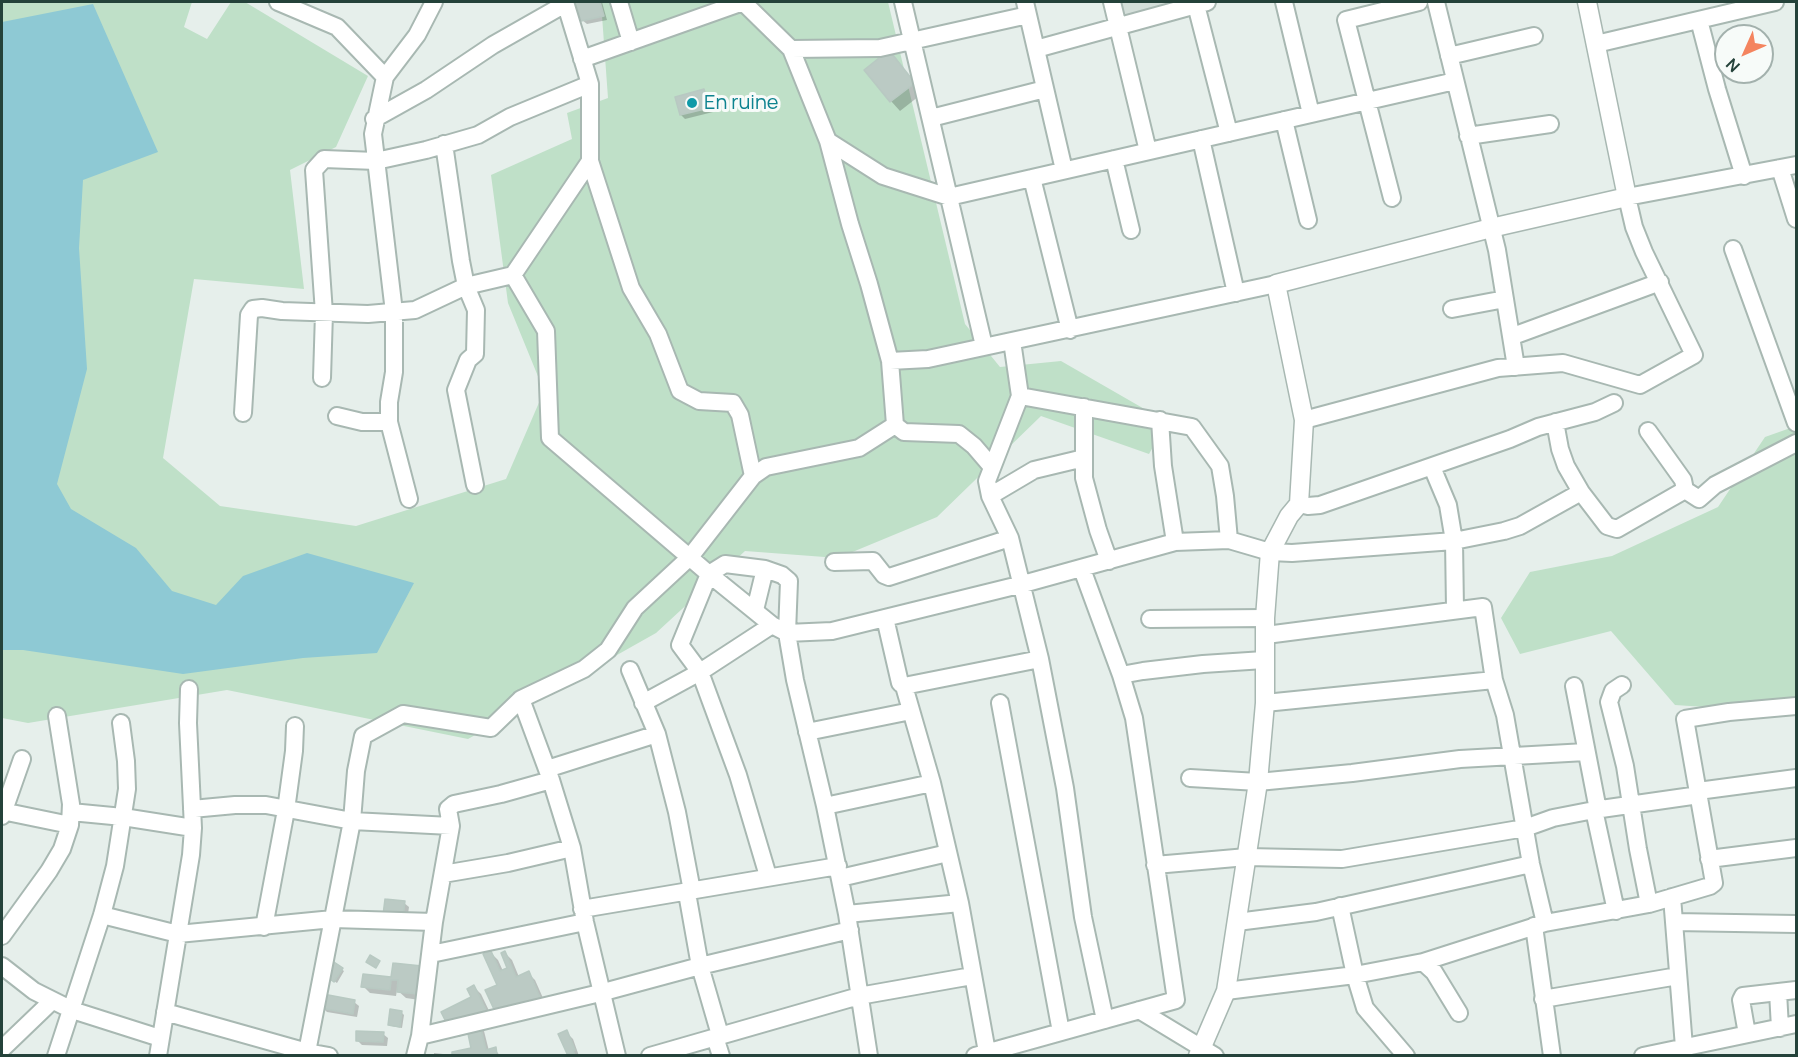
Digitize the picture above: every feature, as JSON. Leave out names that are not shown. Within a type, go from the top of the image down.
[{"type":"street","points":[[278,2],[308,8],[337,27],[385,77]]},
{"type":"street","points":[[409,499],[389,422],[389,402],[394,372],[394,312],[373,134],[374,119],[385,77],[417,35],[434,2]]},
{"type":"street","points":[[619,2],[631,42]]},
{"type":"street","points":[[582,59],[743,2],[791,48],[828,141],[849,224],[869,284],[890,362],[895,425],[904,432],[959,434],[974,446],[992,467]]},
{"type":"street","points":[[903,2],[984,346]]},
{"type":"street","points":[[1112,2],[1148,151]]},
{"type":"street","points":[[1284,2],[1311,114]]},
{"type":"street","points":[[1392,198],[1346,20],[1419,2]]},
{"type":"street","points":[[1436,2],[1497,250],[1513,336],[1516,367]]},
{"type":"street","points":[[1304,420],[1487,370],[1563,363],[1640,385],[1694,356],[1634,227],[1587,2]]},
{"type":"street","points":[[374,119],[426,90],[493,45],[565,3],[590,84],[590,160],[631,288],[658,334],[680,391],[699,401],[733,403],[740,415],[753,476]]},
{"type":"street","points":[[1036,48],[1202,3],[1229,133]]},
{"type":"street","points":[[1596,44],[1765,3]]},
{"type":"street","points":[[791,48],[880,48],[1027,8],[1064,170]]},
{"type":"street","points":[[1699,20],[1717,89],[1744,176]]},
{"type":"street","points":[[1449,56],[1534,36]]},
{"type":"street","points":[[828,141],[883,176],[949,197],[1455,81]]},
{"type":"street","points":[[322,378],[324,313],[314,170],[324,159],[376,161],[426,150],[478,135],[510,117],[590,84]]},
{"type":"street","points":[[931,118],[1045,89]]},
{"type":"street","points":[[1284,120],[1308,220]]},
{"type":"street","points":[[1468,136],[1550,124]]},
{"type":"street","points":[[1201,139],[1236,293]]},
{"type":"street","points":[[444,144],[466,286],[476,310],[475,354],[468,360],[456,390],[475,485]]},
{"type":"street","points":[[1114,159],[1131,230]]},
{"type":"street","points":[[243,413],[248,328],[251,312],[254,309],[368,314],[415,310],[466,286],[513,275],[590,160]]},
{"type":"street","points":[[890,362],[928,359],[1070,330],[1276,284],[1491,228],[1626,197],[1788,166],[1797,219]]},
{"type":"street","points":[[1032,178],[1070,330]]},
{"type":"street","points":[[1733,249],[1797,423]]},
{"type":"street","points":[[513,275],[546,331],[550,438],[709,574],[772,625],[787,633],[832,631],[1082,569],[1175,542],[1229,540],[1270,552],[1292,553],[1454,541],[1520,526],[1581,492]]},
{"type":"street","points":[[1513,336],[1660,282]]},
{"type":"street","points":[[1139,1010],[1205,1053],[1226,991],[1258,782],[1265,703],[1265,626],[1270,552],[1299,504],[1304,420],[1276,284]]},
{"type":"street","points":[[1452,309],[1505,299]]},
{"type":"street","points":[[1012,341],[1020,396],[987,481],[990,496],[1010,537],[1040,659],[1065,788],[1083,917],[1105,1020]]},
{"type":"street","points":[[1020,396],[1192,427],[1220,466],[1226,496],[1229,540]]},
{"type":"street","points":[[1299,504],[1320,505],[1555,422],[1595,412],[1614,403]]},
{"type":"street","points":[[1084,407],[1084,478],[1109,561]]},
{"type":"street","points":[[337,416],[362,422],[389,422]]},
{"type":"street","points":[[1160,420],[1163,466],[1175,542]]},
{"type":"street","points":[[1555,422],[1566,466],[1581,492],[1607,526],[1617,529],[1685,490]]},
{"type":"street","points":[[307,1052],[352,821],[356,771],[363,736],[403,714],[491,728],[521,699],[584,669],[608,650],[635,608],[690,557],[753,476],[766,467],[859,448],[895,425]]},
{"type":"street","points":[[1648,431],[1683,480],[1685,490],[1699,499],[1715,485],[1797,443]]},
{"type":"street","points":[[990,496],[1034,470],[1084,458]]},
{"type":"street","points":[[1432,467],[1448,505],[1454,541],[1455,609]]},
{"type":"street","points":[[834,562],[873,561],[884,575],[889,577],[1010,537]]},
{"type":"street","points":[[768,876],[738,775],[700,672],[680,645],[709,574],[725,564],[765,569],[782,575],[789,581],[787,633],[849,922],[869,1056]]},
{"type":"street","points":[[754,610],[765,569]]},
{"type":"street","points":[[885,618],[900,683],[904,686],[932,783],[960,903],[972,976],[980,1054],[1176,1000],[1134,718],[1121,675],[1082,569]]},
{"type":"street","points":[[1150,620],[1265,626],[1346,626],[1483,606],[1494,680],[1505,716],[1531,864],[1540,924],[1543,999],[1552,1056]]},
{"type":"street","points":[[643,703],[700,672],[772,625]]},
{"type":"street","points":[[904,686],[1040,659]]},
{"type":"street","points":[[1121,675],[1143,670],[1264,660]]},
{"type":"street","points":[[630,670],[657,734],[677,812],[700,966],[721,1056]]},
{"type":"street","points":[[1265,703],[1494,680]]},
{"type":"street","points":[[1622,685],[1613,691],[1609,702],[1625,766],[1649,904]]},
{"type":"street","points":[[1574,686],[1616,911]]},
{"type":"street","points":[[158,1056],[194,828],[188,723],[189,690]]},
{"type":"street","points":[[521,699],[549,774],[572,848],[583,916],[617,1056]]},
{"type":"street","points":[[1000,704],[1061,1032]]},
{"type":"street","points":[[1226,991],[1355,975],[1423,962],[1540,924],[1649,904],[1712,885],[1710,859],[1685,719],[1729,712],[1797,706]]},
{"type":"street","points":[[807,732],[911,711]]},
{"type":"street","points":[[2,936],[62,849],[70,818],[57,716]]},
{"type":"street","points":[[56,1056],[102,915],[115,866],[127,789],[121,723]]},
{"type":"street","points":[[264,927],[286,810],[295,726]]},
{"type":"street","points":[[415,1056],[420,1036],[434,922],[451,826],[447,812],[449,807],[501,794],[657,734]]},
{"type":"street","points":[[1190,778],[1258,782],[1460,759],[1511,758],[1586,752]]},
{"type":"street","points":[[22,759],[2,813],[70,818],[123,817],[194,828]]},
{"type":"street","points":[[1155,865],[1248,857],[1337,859],[1525,828],[1553,818],[1596,810],[1797,778]]},
{"type":"street","points":[[825,806],[932,783]]},
{"type":"street","points":[[192,809],[266,805],[352,821],[451,826]]},
{"type":"street","points":[[443,874],[508,863],[572,848]]},
{"type":"street","points":[[1710,859],[1797,848]]},
{"type":"street","points":[[431,954],[583,916],[768,876],[839,872],[948,853]]},
{"type":"street","points":[[1237,922],[1316,912],[1531,864]]},
{"type":"street","points":[[1672,897],[1678,976],[1696,1049]]},
{"type":"street","points":[[420,1036],[600,993],[849,922],[960,903]]},
{"type":"street","points":[[1340,906],[1355,975],[1365,1008],[1406,1056]]},
{"type":"street","points":[[102,915],[178,934],[333,919],[434,922]]},
{"type":"street","points":[[1674,922],[1797,924]]},
{"type":"street","points":[[1423,962],[1434,972],[1459,1013]]},
{"type":"street","points":[[2,966],[22,984],[52,1001],[72,1010],[160,1038]]},
{"type":"street","points":[[650,1056],[859,996],[972,976]]},
{"type":"street","points":[[1543,999],[1678,976]]},
{"type":"street","points":[[1747,1034],[1742,998],[1797,990]]},
{"type":"street","points":[[1643,1056],[1696,1049],[1747,1034],[1788,1026],[1778,992]]},
{"type":"street","points":[[2,1049],[52,1001]]},
{"type":"street","points":[[165,1012],[328,1056]]},
{"type":"shaded area","points":[[1121,2],[1185,2],[1124,18]]},
{"type":"green space","points":[[2,2],[192,2],[184,27],[207,39],[231,2],[245,2],[368,76],[336,147],[290,170],[304,289],[194,279],[163,458],[220,506],[356,526],[506,479],[544,391],[508,303],[491,175],[572,139],[567,113],[608,98],[601,2],[888,2],[965,324],[1000,367],[1061,361],[1167,422],[1149,454],[1041,416],[937,517],[838,558],[745,551],[656,633],[468,739],[227,690],[28,723],[2,718]]},
{"type":"green space","points":[[1796,426],[1796,713],[1675,705],[1611,631],[1520,654],[1501,618],[1530,572],[1612,556],[1718,507],[1765,437]]},
{"type":"water","points":[[93,4],[158,152],[83,180],[79,248],[87,369],[57,484],[71,509],[136,548],[172,591],[216,605],[243,576],[307,553],[414,583],[377,653],[303,658],[183,674],[23,650],[2,650],[2,22]]},
{"type":"building","points":[[575,2],[600,2],[604,16],[581,21]]},
{"type":"building","points":[[889,50],[915,83],[890,102],[864,70]]},
{"type":"building","name":"En ruine","points":[[704,89],[709,108],[680,115],[675,97]]},
{"type":"building","points":[[385,899],[405,901],[403,917],[383,915]]},
{"type":"building","points":[[491,951],[500,971],[507,968],[501,953],[505,951],[516,977],[529,971],[541,1000],[498,1018],[485,990],[497,985],[483,954]]},
{"type":"building","points":[[370,955],[380,961],[376,968],[366,962]]},
{"type":"building","points":[[334,962],[343,968],[334,982],[325,976]]},
{"type":"building","points":[[393,963],[422,966],[419,994],[397,992],[398,980],[391,980],[390,990],[361,987],[363,974],[391,977]]},
{"type":"building","points":[[474,985],[487,1012],[450,1030],[441,1012],[471,997],[467,989]]},
{"type":"building","points":[[323,994],[355,1000],[353,1014],[321,1008]]},
{"type":"building","points":[[390,1009],[402,1011],[400,1027],[388,1025]]},
{"type":"building","points":[[480,1025],[486,1050],[496,1047],[497,1055],[452,1056],[452,1052],[471,1048],[467,1029]]},
{"type":"building","points":[[567,1030],[575,1056],[568,1056],[558,1034]]},
{"type":"building","points":[[356,1031],[384,1032],[383,1042],[356,1041]]},
{"type":"place","name":"En ruine","points":[[692,103]]}]
